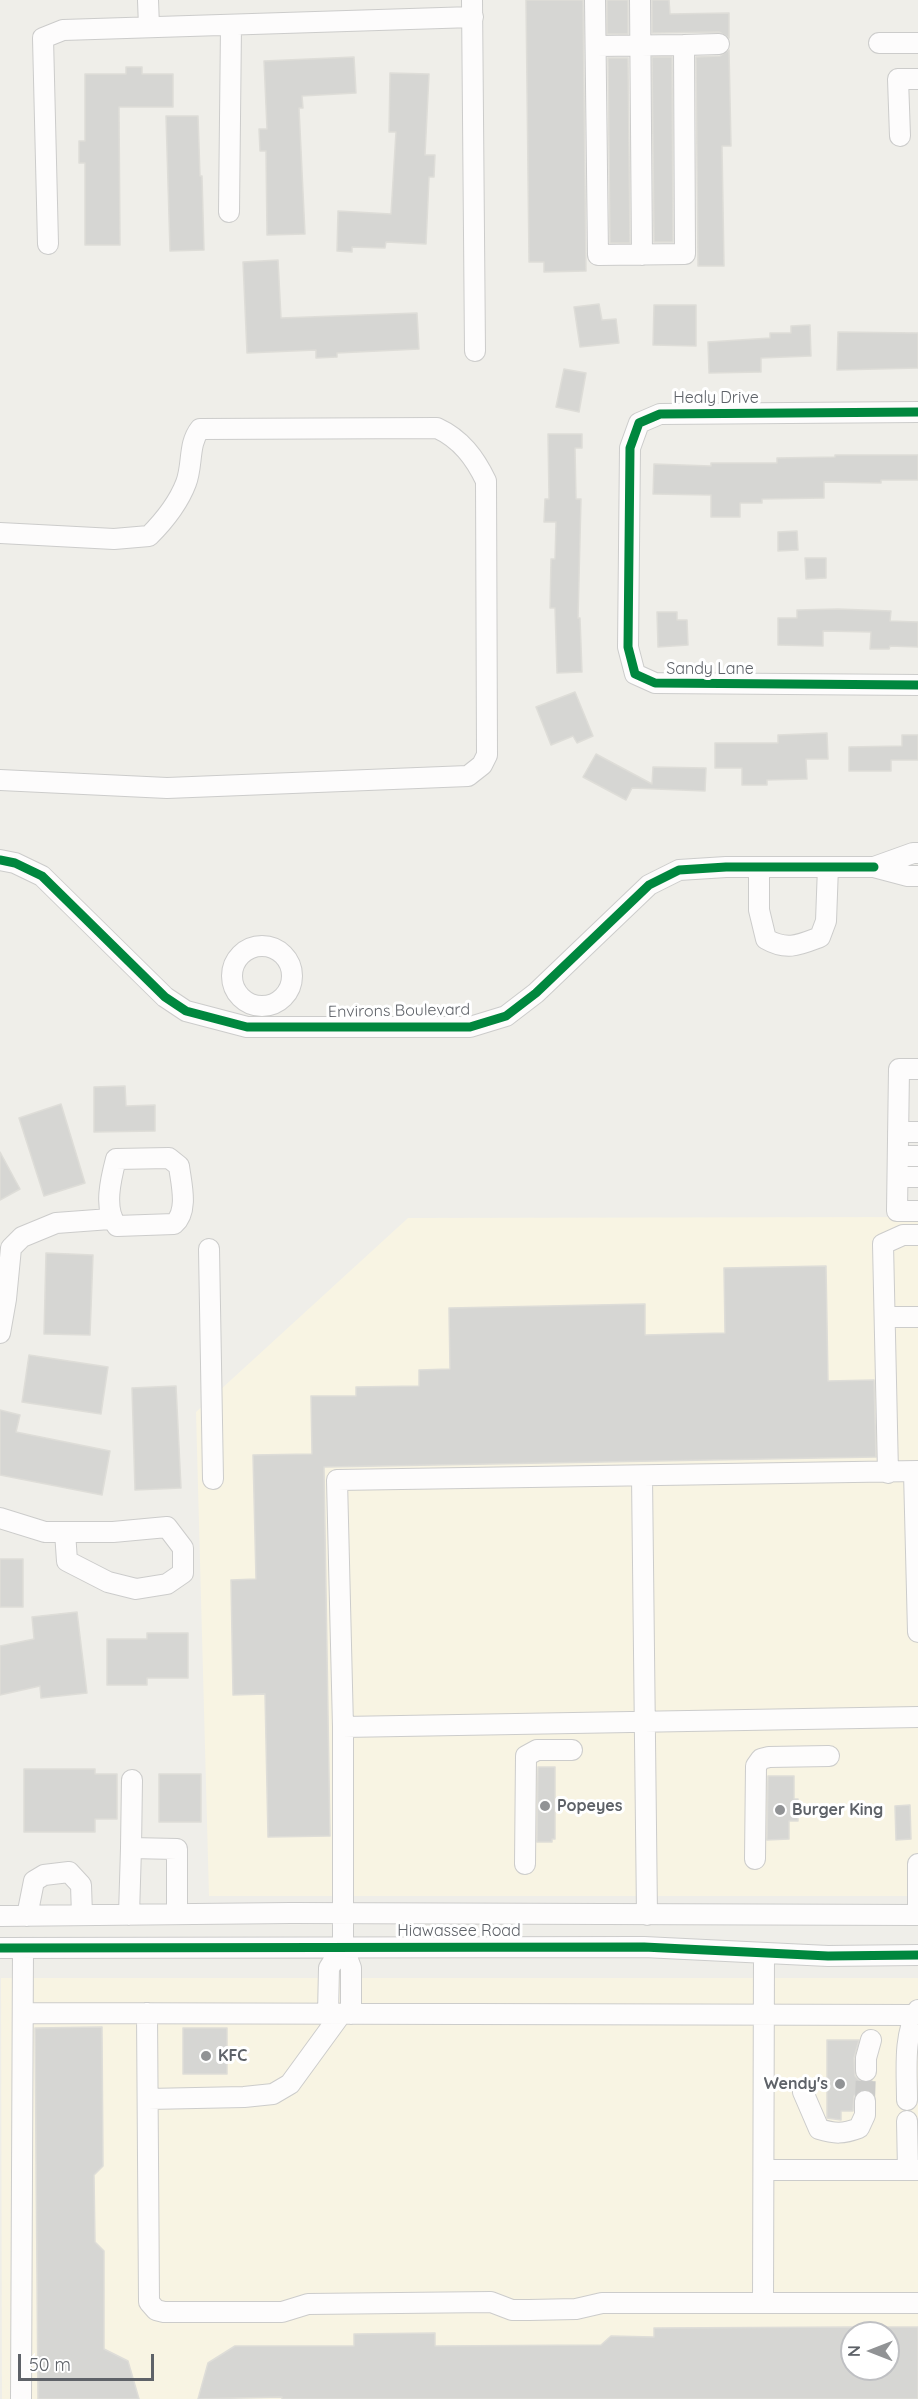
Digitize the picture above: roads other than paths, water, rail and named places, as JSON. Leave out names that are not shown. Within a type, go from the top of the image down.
[{"type":"street","points":[[148,0],[149,27]]},
{"type":"street","points":[[595,0],[598,255],[685,254],[684,45]]},
{"type":"street","points":[[640,0],[642,255]]},
{"type":"street","points":[[48,244],[43,38],[63,30],[231,25],[472,8],[475,351]]},
{"type":"street","points":[[229,212],[231,25]]},
{"type":"street","points":[[879,43],[918,43]]},
{"type":"street","points":[[596,46],[719,44]]},
{"type":"street","points":[[900,136],[898,79],[918,79]]},
{"type":"street","name":"Healy Drive","points":[[630,544],[630,448],[639,423],[660,414],[918,412]]},
{"type":"street","points":[[0,533],[114,539],[149,536],[171,514],[187,482],[194,437],[200,429],[437,428],[449,433],[475,458],[486,481],[487,755],[482,765],[468,776],[441,779],[167,788],[0,780]]},
{"type":"street","name":"Sandy Lane","points":[[630,544],[628,647],[635,674],[655,683],[918,685]]},
{"type":"street","name":"Environs Boulevard","points":[[874,867],[918,853]]},
{"type":"street","name":"Environs Boulevard","points":[[0,860],[15,863],[42,876],[165,997],[186,1011],[247,1027],[470,1027],[506,1016],[536,993],[649,885],[679,870],[874,867],[908,876],[918,876]]},
{"type":"street","points":[[759,867],[759,910],[766,939],[777,945],[796,946],[820,937],[826,921],[828,867]]},
{"type":"street","points":[[265,1007],[265,1027]]},
{"type":"street","points":[[918,1069],[899,1069],[908,1088],[900,1150],[897,1211],[918,1211]]},
{"type":"street","points":[[900,1150],[918,1132]]},
{"type":"street","points":[[900,1150],[918,1142]]},
{"type":"street","points":[[900,1150],[918,1155]]},
{"type":"street","points":[[900,1150],[918,1168]]},
{"type":"street","points":[[900,1150],[918,1177]]},
{"type":"street","points":[[900,1150],[918,1190]]},
{"type":"street","points":[[169,1158],[179,1166],[183,1199],[179,1220],[174,1224],[117,1226],[111,1219],[111,1177],[116,1159],[169,1158]]},
{"type":"street","points":[[0,1333],[11,1248],[22,1237],[56,1223],[111,1219]]},
{"type":"street","points":[[888,1473],[883,1244],[903,1235],[918,1235]]},
{"type":"street","points":[[209,1249],[213,1479]]},
{"type":"street","points":[[885,1317],[918,1317]]},
{"type":"street","points":[[148,2099],[244,2097],[273,2094],[290,2084],[340,2014],[329,1968],[343,1946],[343,1727],[337,1480],[916,1472],[918,1632]]},
{"type":"street","points":[[642,1476],[647,1915]]},
{"type":"street","points":[[0,1518],[45,1532],[65,1532],[113,1532],[167,1527],[183,1548],[183,1573],[167,1584],[135,1589],[108,1582],[67,1561],[65,1532]]},
{"type":"street","points":[[343,1727],[918,1716]]},
{"type":"street","points":[[525,1864],[526,1756],[533,1751],[572,1750]]},
{"type":"street","points":[[755,1858],[756,1766],[758,1761],[769,1757],[829,1756]]},
{"type":"street","points":[[129,1915],[132,1780]]},
{"type":"street","points":[[131,1848],[177,1849],[177,1914]]},
{"type":"street","points":[[918,1864],[918,1915]]},
{"type":"street","points":[[27,1916],[34,1881],[44,1875],[69,1872],[81,1885],[82,1915]]},
{"type":"street","name":"Hiawassee Road","points":[[0,1916],[177,1914],[918,1915]]},
{"type":"street","name":"Hiawassee Road","points":[[0,1948],[644,1947],[828,1956],[918,1955]]},
{"type":"street","points":[[21,2399],[23,1948]]},
{"type":"street","points":[[763,2302],[764,1953]]},
{"type":"street","points":[[23,2013],[764,2015],[916,2013],[908,2042],[908,2100]]},
{"type":"street","points":[[147,2013],[149,2302],[156,2310],[164,2312],[282,2312],[308,2304],[491,2302],[512,2310],[576,2309],[602,2304],[918,2303]]},
{"type":"street","points":[[866,2072],[866,2058],[871,2040]]},
{"type":"street","points":[[804,2092],[819,2129],[833,2133],[844,2134],[859,2128],[865,2115],[865,2101]]},
{"type":"street","points":[[764,2170],[913,2170],[908,2121]]},
{"type":"tunnel","points":[[865,2101],[866,2071]]},
{"type":"place","name":"Popeyes","points":[[545,1806]]},
{"type":"place","name":"Burger King","points":[[780,1810]]},
{"type":"place","name":"KFC","points":[[206,2056]]},
{"type":"place","name":"Wendy's","points":[[840,2084]]}]
